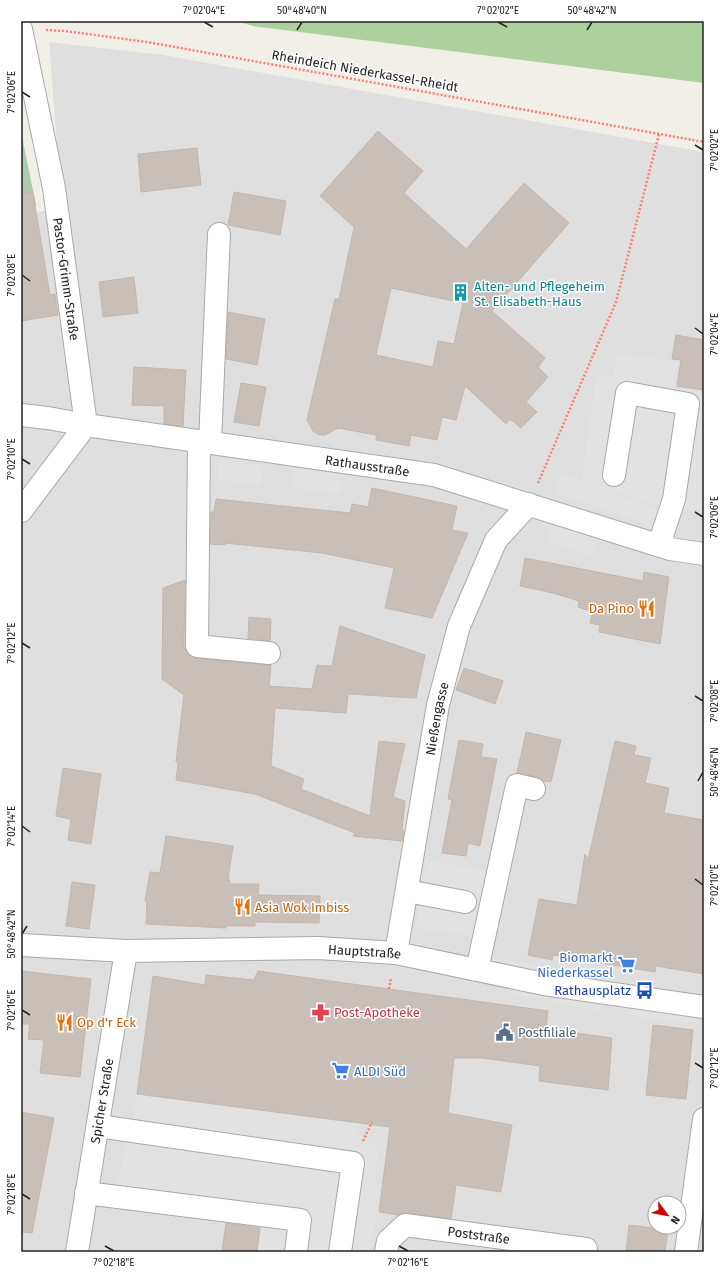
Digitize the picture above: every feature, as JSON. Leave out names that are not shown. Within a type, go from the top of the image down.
[{"type":"street","name":"Pastor-Grimm-Straße","points":[[21,29],[54,188],[86,425]]},
{"type":"street","points":[[219,234],[204,442],[197,646],[268,653]]},
{"type":"street","points":[[614,475],[627,393],[688,404],[674,499],[659,545]]},
{"type":"street","name":"Rathausstraße","points":[[21,415],[434,475],[670,549],[704,554]]},
{"type":"street","points":[[21,511],[86,425]]},
{"type":"street","name":"Nießengasse","points":[[396,953],[438,705],[459,626],[496,540],[529,504]]},
{"type":"street","points":[[477,970],[518,785],[534,789]]},
{"type":"street","points":[[407,891],[465,902]]},
{"type":"street","name":"Hauptstraße","points":[[21,945],[126,951],[318,948],[396,953],[544,984],[704,1007]]},
{"type":"street","name":"Spicher Straße","points":[[77,1252],[126,951]]},
{"type":"street","points":[[686,1252],[704,1119]]},
{"type":"street","points":[[98,1126],[353,1163],[340,1252]]},
{"type":"street","points":[[86,1193],[300,1220],[296,1252]]},
{"type":"street","name":"Poststraße","points":[[386,1252],[388,1241],[405,1226],[586,1250]]},
{"type":"path","name":"Rheindeich Niederkassel-Rheidt","points":[[21,29],[66,30],[155,44],[704,142]]},
{"type":"path","points":[[529,504],[616,302],[659,134]]},
{"type":"shaded area","points":[[49,42],[163,55],[704,152],[704,1252],[21,1252],[21,215],[62,208]]},
{"type":"shaded area","points":[[617,353],[677,362],[673,388],[704,394],[704,511],[662,506],[582,480],[597,375],[613,378]]},
{"type":"shaded area","points":[[219,460],[262,465],[260,484],[217,480]]},
{"type":"shaded area","points":[[294,468],[343,475],[340,494],[291,487]]},
{"type":"shaded area","points":[[562,474],[660,509],[654,527],[555,492]]},
{"type":"shaded area","points":[[552,522],[598,538],[592,556],[546,541]]},
{"type":"shaded area","points":[[427,860],[486,870],[474,936],[416,928]]},
{"type":"shaded area","points":[[490,957],[598,978],[636,983],[634,991],[488,965]]},
{"type":"shaded area","points":[[507,986],[550,994],[549,1001],[506,993]]},
{"type":"shaded area","points":[[555,995],[604,1004],[603,1012],[554,1003]]},
{"type":"shaded area","points":[[632,1008],[700,1016],[699,1024],[631,1016]]},
{"type":"shaded area","points":[[137,1094],[358,1122],[359,1120],[357,1133],[379,1149],[374,1187],[380,1188],[371,1252],[257,1252],[260,1228],[113,1205]]},
{"type":"green space","points":[[236,21],[704,21],[704,83],[253,26]]},
{"type":"green space","points":[[21,132],[36,205],[21,208]]},
{"type":"building","name":"Alten- und Pflegeheim St. Elisabeth-Haus","points":[[378,131],[423,171],[404,193],[466,249],[524,183],[569,223],[492,311],[545,358],[538,367],[548,377],[526,402],[537,412],[521,428],[510,419],[506,424],[465,386],[456,420],[442,417],[437,440],[411,435],[409,446],[376,440],[376,435],[338,428],[325,435],[319,435],[313,431],[307,420],[335,299],[339,299],[354,227],[320,196]],"holes":[[[391,288],[463,303],[454,344],[438,341],[433,367],[376,355]]]},
{"type":"building","points":[[197,148],[201,185],[141,192],[138,154]]},
{"type":"building","points":[[234,192],[286,201],[280,235],[228,225]]},
{"type":"building","points":[[33,193],[50,295],[55,294],[58,315],[21,321],[21,194]]},
{"type":"building","points":[[134,277],[138,313],[103,317],[99,282]]},
{"type":"building","points":[[228,312],[265,319],[257,365],[226,359]]},
{"type":"building","points":[[676,335],[704,340],[704,390],[677,386],[681,360],[672,359]]},
{"type":"building","points":[[134,367],[186,370],[183,426],[164,424],[164,406],[132,405]]},
{"type":"building","points":[[241,383],[266,387],[259,426],[234,422]]},
{"type":"building","points":[[372,488],[457,506],[452,530],[468,533],[432,618],[385,608],[394,568],[322,553],[225,543],[225,545],[210,544],[211,512],[214,512],[216,499],[350,513],[352,504],[368,507]]},
{"type":"building","points":[[525,558],[643,581],[644,572],[669,577],[660,644],[599,632],[600,625],[590,623],[593,612],[578,607],[579,601],[553,593],[520,586]]},
{"type":"building","points":[[185,580],[184,646],[190,658],[271,665],[269,686],[312,689],[317,665],[332,666],[340,626],[425,655],[416,698],[348,694],[346,713],[275,708],[271,766],[304,779],[301,789],[370,816],[379,741],[405,744],[393,797],[405,801],[402,841],[353,836],[355,833],[255,794],[176,780],[178,763],[176,762],[184,695],[162,679],[163,588]]},
{"type":"building","points":[[249,617],[271,619],[270,641],[248,638]]},
{"type":"building","points":[[464,668],[503,681],[495,704],[456,690]]},
{"type":"building","points":[[526,732],[561,740],[551,782],[543,781],[537,777],[517,773]]},
{"type":"building","points":[[459,740],[483,744],[481,757],[497,759],[480,846],[468,843],[466,856],[442,853],[452,800],[448,799]]},
{"type":"building","points":[[615,741],[636,746],[634,755],[651,758],[645,783],[669,788],[664,813],[704,820],[704,974],[656,966],[655,972],[553,955],[552,960],[528,955],[539,899],[577,905],[585,854],[588,860]]},
{"type":"building","points":[[63,768],[101,774],[91,844],[68,840],[71,819],[56,816]]},
{"type":"building","points":[[166,836],[233,846],[228,880],[230,880],[230,884],[259,884],[258,895],[320,896],[319,923],[255,922],[255,926],[226,926],[226,928],[146,924],[147,901],[145,901],[150,872],[160,873]]},
{"type":"building","points":[[72,882],[95,885],[89,929],[66,926]]},
{"type":"building","points":[[21,971],[91,979],[80,1077],[40,1073],[44,1040],[28,1039],[30,1024],[21,1024]]},
{"type":"building","points":[[258,971],[548,1011],[546,1029],[612,1038],[608,1090],[539,1081],[540,1066],[482,1058],[454,1058],[448,1113],[512,1125],[501,1192],[456,1185],[451,1219],[407,1213],[401,1213],[398,1215],[379,1212],[390,1127],[137,1094],[153,976],[205,985],[206,975],[254,980]]},
{"type":"building","points":[[653,1025],[693,1030],[686,1099],[646,1095]]},
{"type":"building","points":[[21,1112],[54,1118],[32,1233],[21,1232]]},
{"type":"building","points":[[226,1223],[260,1228],[257,1252],[222,1252]]},
{"type":"building","points":[[629,1225],[647,1227],[647,1235],[667,1235],[665,1252],[626,1252]]},
{"type":"place","name":"Alten- und Pflegeheim St. Elisabeth-Haus","points":[[461,293]]},
{"type":"place","name":"Da Pino","points":[[647,608]]},
{"type":"place","name":"Asia Wok Imbiss","points":[[242,907]]},
{"type":"place","name":"Biomarkt Niederkassel","points":[[626,964]]},
{"type":"place","name":"Rathausplatz","points":[[644,990]]},
{"type":"place","name":"Post-Apotheke","points":[[321,1012]]},
{"type":"place","name":"Op d'r Eck","points":[[64,1022]]},
{"type":"place","name":"Postfiliale","points":[[505,1032]]},
{"type":"place","name":"ALDI Süd","points":[[341,1071]]}]
